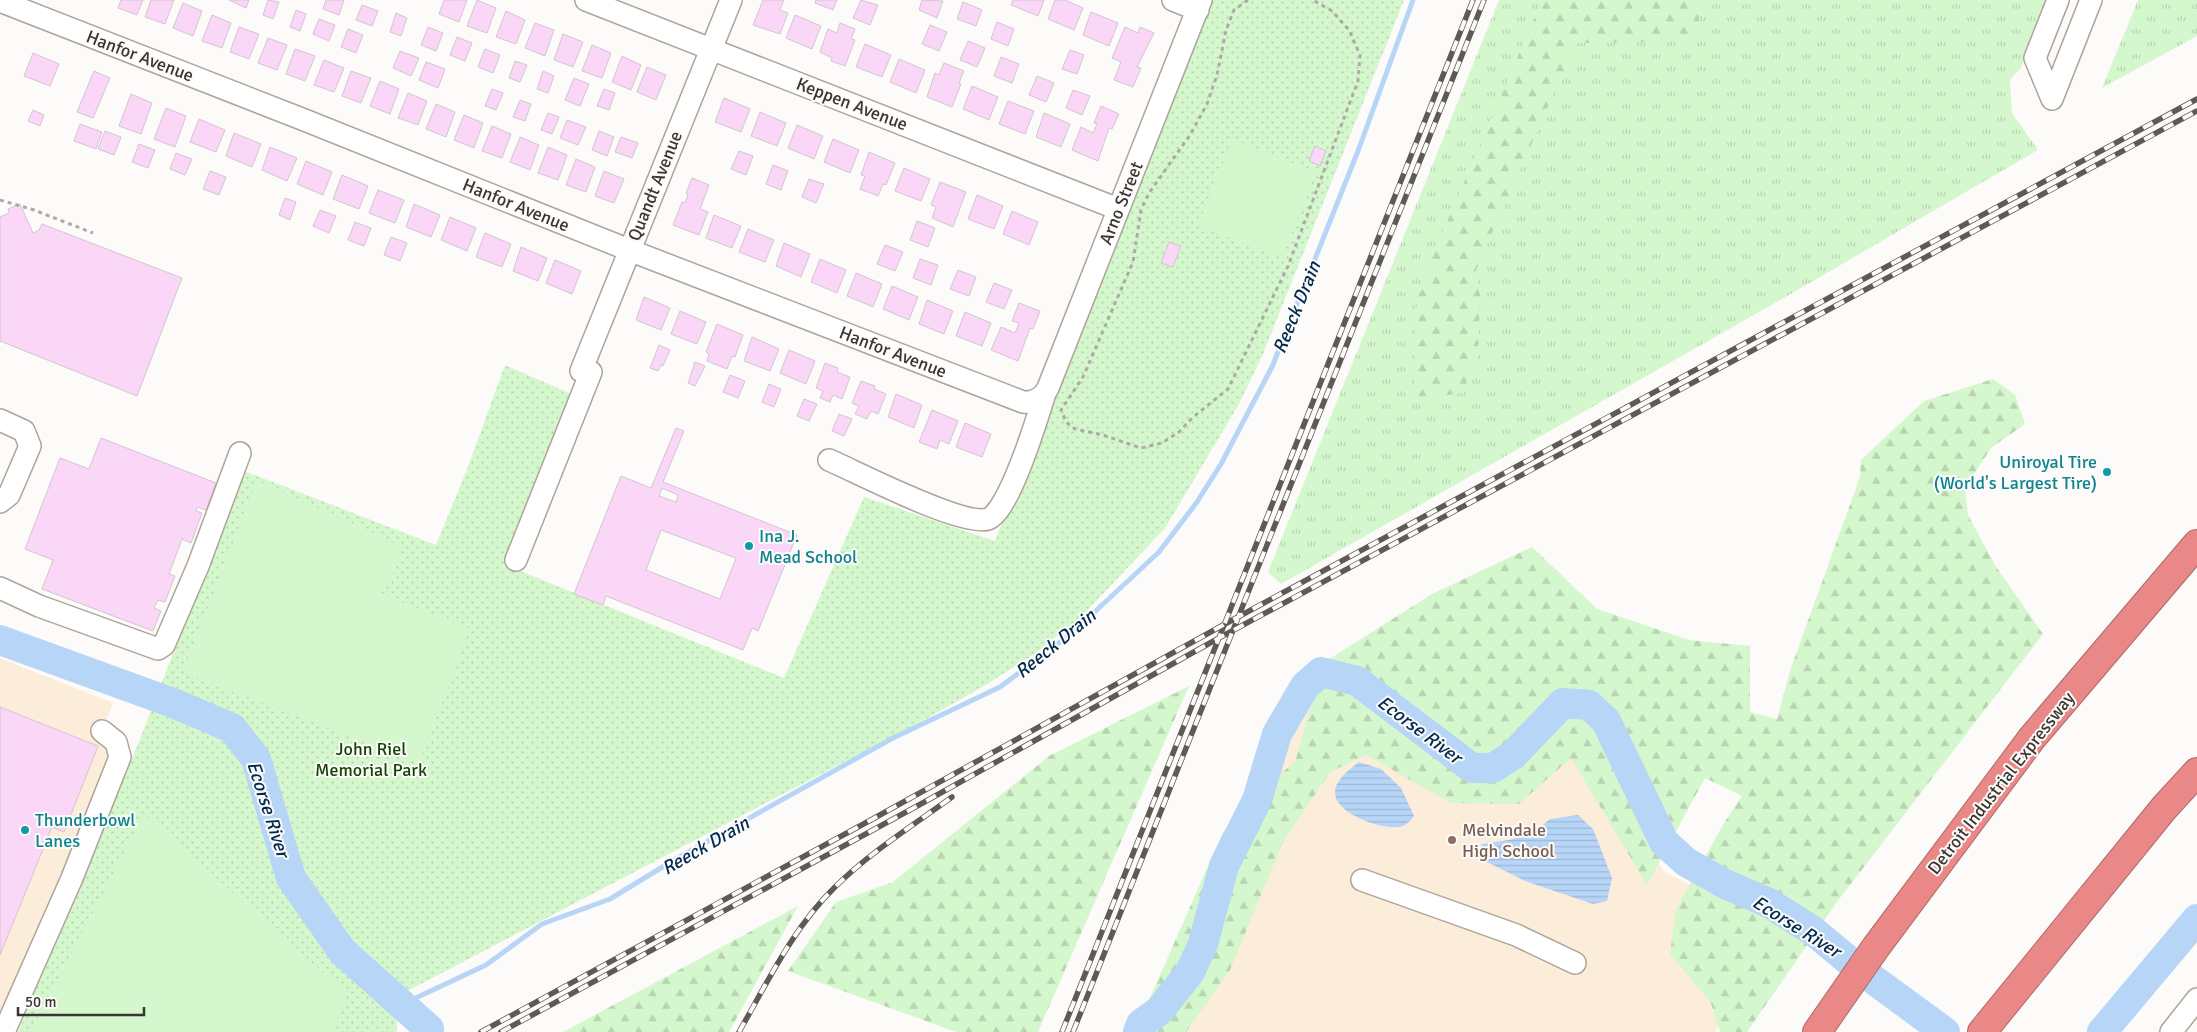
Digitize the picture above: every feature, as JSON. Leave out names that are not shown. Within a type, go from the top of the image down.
[{"type":"highway","name":"Detroit Industrial Expressway","points":[[1817,1032],[1876,947],[2032,738],[2197,544]]},
{"type":"highway","points":[[1984,1030],[2157,816],[2197,772]]},
{"type":"street","name":"Keppen Avenue","points":[[586,0],[1118,209]]},
{"type":"street","name":"Quandt Avenue","points":[[516,560],[629,250],[731,0]]},
{"type":"street","points":[[1173,0],[1199,5]]},
{"type":"street","points":[[2058,0],[2035,58],[2052,99],[2091,0]]},
{"type":"street","name":"Hanfor Avenue","points":[[14,3],[629,250],[1023,402],[1040,397]]},
{"type":"street","name":"Arno Street","points":[[828,460],[945,513],[988,519],[1001,508],[1028,446],[1040,397],[1118,209],[1199,5]]},
{"type":"street","points":[[0,420],[24,431],[30,446],[9,495],[0,502]]},
{"type":"street","points":[[0,588],[39,606],[158,649],[164,645],[198,566],[240,453]]},
{"type":"street","points":[[4,1032],[72,878],[120,756],[116,742],[102,731]]},
{"type":"street","points":[[1362,880],[1516,935],[1575,962]]},
{"type":"street","points":[[2171,1032],[2197,999]]},
{"type":"path","points":[[1248,0],[1234,10],[1226,30],[1217,75],[1207,104],[1190,135],[1149,193],[1141,210],[1133,262],[1083,377],[1062,410],[1066,422],[1075,430],[1103,435],[1141,448],[1162,443],[1228,389],[1288,266],[1358,81],[1360,55],[1348,30],[1332,11],[1313,0]]},
{"type":"path","points":[[0,200],[34,210],[93,233]]},
{"type":"shaded area","points":[[0,658],[113,703],[102,731],[116,742],[0,1032]]},
{"type":"shaded area","name":"Melvindale High School","points":[[1324,689],[1607,749],[1663,871],[1728,905],[1744,983],[1715,1032],[1165,1032],[1272,808],[1287,739]]},
{"type":"green space","name":"John Riel Memorial Park","points":[[1212,0],[1404,0],[1263,354],[1239,404],[1165,528],[1082,616],[1039,651],[989,683],[926,719],[396,997],[397,1032],[18,1032],[140,739],[244,471],[436,545],[468,467],[505,365],[571,394],[508,566],[784,678],[864,497],[995,541]]},
{"type":"green space","points":[[1499,0],[2049,0],[2021,68],[2010,80],[2012,113],[2038,150],[1789,295],[1281,584],[1268,572]]},
{"type":"green space","points":[[1542,0],[1705,0],[1693,37],[1647,42],[1576,43],[1476,270],[1480,296],[1478,358],[1462,393],[1414,400],[1417,292]]},
{"type":"green space","points":[[2138,0],[2197,0],[2197,36],[2102,88]]},
{"type":"green space","points":[[1232,139],[1316,172],[1282,258],[1198,226]]},
{"type":"green space","points":[[1993,379],[2015,395],[2025,424],[1991,448],[1965,488],[1968,515],[1995,565],[2043,634],[1837,902],[1747,1032],[1720,1032],[1711,1003],[1670,954],[1676,909],[1724,823],[1742,796],[1705,778],[1647,885],[1571,758],[1519,804],[1451,803],[1366,755],[1330,772],[1283,842],[1230,970],[1186,1032],[1135,1032],[1223,832],[1253,796],[1295,762],[1323,663],[1432,594],[1532,547],[1597,609],[1689,640],[1750,646],[1750,712],[1777,719],[1791,668],[1860,477],[1861,460],[1924,401]]},
{"type":"green space","points":[[257,480],[403,547],[391,577],[378,593],[470,629],[419,763],[183,672]]},
{"type":"green space","points":[[1189,686],[1038,1032],[956,1032],[788,971],[836,902],[893,882],[1049,756]]},
{"type":"green space","points":[[144,814],[346,993],[343,1009],[330,1032],[31,1032]]},
{"type":"green space","points":[[798,906],[729,1032],[563,1032]]},
{"type":"water","points":[[1359,762],[1381,769],[1401,788],[1414,816],[1406,824],[1395,827],[1362,820],[1343,807],[1337,800],[1335,792],[1338,783]]},
{"type":"water","points":[[1578,815],[1593,829],[1612,878],[1607,901],[1593,904],[1525,881],[1477,857],[1482,844],[1509,840],[1534,833],[1550,819]]},
{"type":"building","points":[[121,0],[143,0],[137,15],[118,8]]},
{"type":"building","points":[[151,0],[174,0],[165,24],[145,17]]},
{"type":"building","points":[[229,0],[249,0],[246,8]]},
{"type":"building","points":[[268,0],[279,2],[273,19],[263,15]]},
{"type":"building","points":[[326,0],[344,0],[339,15],[323,9]]},
{"type":"building","points":[[444,0],[467,0],[459,22],[439,14]]},
{"type":"building","points":[[477,0],[496,8],[487,33],[467,26]]},
{"type":"building","points":[[763,0],[784,0],[780,10],[788,13],[780,34],[753,25]]},
{"type":"building","points":[[816,0],[837,0],[833,10],[815,3]]},
{"type":"building","points":[[861,0],[878,5],[870,25],[853,18]]},
{"type":"building","points":[[922,0],[943,1],[937,18],[919,10]]},
{"type":"building","points":[[1013,0],[1044,0],[1038,16],[1011,5]]},
{"type":"building","points":[[1055,0],[1065,0],[1083,8],[1074,30],[1048,19]]},
{"type":"building","points":[[963,2],[982,10],[976,26],[957,19]]},
{"type":"building","points":[[183,3],[202,11],[193,36],[173,28]]},
{"type":"building","points":[[362,5],[378,11],[372,26],[356,20]]},
{"type":"building","points":[[296,10],[306,14],[300,31],[290,27]]},
{"type":"building","points":[[506,11],[525,20],[516,44],[496,37]]},
{"type":"building","points":[[1091,12],[1118,23],[1109,46],[1083,35]]},
{"type":"building","points":[[396,13],[407,18],[401,36],[390,32]]},
{"type":"building","points":[[212,15],[231,23],[222,48],[202,41]]},
{"type":"building","points":[[795,15],[821,26],[812,49],[786,38]]},
{"type":"building","points":[[319,19],[335,25],[329,41],[313,34]]},
{"type":"building","points":[[997,22],[1014,29],[1008,46],[991,39]]},
{"type":"building","points":[[535,23],[554,30],[545,56],[525,48]]},
{"type":"building","points":[[840,23],[855,29],[851,39],[855,40],[845,66],[831,61],[832,58],[820,52],[828,29],[837,33]]},
{"type":"building","points":[[930,25],[947,32],[939,51],[922,44]]},
{"type":"building","points":[[239,27],[259,34],[249,59],[230,52]]},
{"type":"building","points":[[428,27],[443,33],[436,51],[421,45]]},
{"type":"building","points":[[1125,27],[1138,33],[1140,27],[1154,33],[1137,67],[1141,68],[1133,87],[1114,80],[1121,62],[1112,58]]},
{"type":"building","points":[[348,29],[363,35],[356,53],[341,47]]},
{"type":"building","points":[[563,34],[583,42],[573,67],[554,60]]},
{"type":"building","points":[[457,37],[472,43],[465,61],[450,55]]},
{"type":"building","points":[[268,38],[287,45],[277,70],[258,63]]},
{"type":"building","points":[[968,41],[985,48],[977,67],[960,60]]},
{"type":"building","points":[[865,44],[891,55],[882,77],[856,67]]},
{"type":"building","points":[[592,45],[611,53],[602,78],[582,71]]},
{"type":"building","points":[[295,49],[315,56],[305,81],[286,74]]},
{"type":"building","points":[[485,49],[500,55],[493,73],[478,67]]},
{"type":"building","points":[[1070,50],[1084,55],[1077,74],[1062,69]]},
{"type":"building","points":[[400,51],[419,58],[411,76],[393,68]]},
{"type":"building","points":[[33,53],[59,64],[50,86],[24,76]]},
{"type":"building","points":[[622,56],[641,65],[631,90],[612,82]]},
{"type":"building","points":[[1001,57],[1019,64],[1012,83],[994,76]]},
{"type":"building","points":[[899,59],[925,70],[916,93],[890,82]]},
{"type":"building","points":[[324,60],[344,68],[334,92],[314,85]]},
{"type":"building","points":[[515,61],[527,65],[520,82],[509,78]]},
{"type":"building","points":[[426,62],[445,69],[438,88],[419,80]]},
{"type":"building","points":[[944,63],[964,71],[952,107],[927,97],[935,73],[939,75]]},
{"type":"building","points":[[647,67],[666,75],[656,100],[637,92]]},
{"type":"building","points":[[94,71],[110,78],[93,118],[77,112]]},
{"type":"building","points":[[351,71],[371,78],[361,103],[342,96]]},
{"type":"building","points":[[543,71],[554,76],[548,93],[537,89]]},
{"type":"building","points":[[1037,76],[1054,83],[1046,102],[1029,95]]},
{"type":"building","points":[[574,78],[589,84],[580,106],[565,100]]},
{"type":"building","points":[[380,81],[399,89],[390,114],[370,106]]},
{"type":"building","points":[[972,86],[998,97],[989,120],[963,109]]},
{"type":"building","points":[[492,89],[503,93],[496,110],[485,106]]},
{"type":"building","points":[[604,89],[615,93],[609,110],[597,106]]},
{"type":"building","points":[[1073,90],[1090,96],[1082,115],[1066,108]]},
{"type":"building","points":[[408,93],[427,101],[418,125],[398,118]]},
{"type":"building","points":[[131,94],[152,103],[141,134],[119,126]]},
{"type":"building","points":[[724,98],[750,109],[741,132],[715,122]]},
{"type":"building","points":[[520,100],[531,104],[525,121],[513,117]]},
{"type":"building","points":[[1008,101],[1034,111],[1025,134],[999,124]]},
{"type":"building","points":[[436,104],[455,112],[446,137],[426,129]]},
{"type":"building","points":[[1101,106],[1119,114],[1112,129],[1109,128],[1098,161],[1072,150],[1081,127],[1093,133],[1097,124],[1094,123]]},
{"type":"building","points":[[166,108],[186,116],[175,147],[154,139]]},
{"type":"building","points":[[33,110],[44,115],[40,126],[28,121]]},
{"type":"building","points":[[760,112],[786,123],[777,146],[751,136]]},
{"type":"building","points":[[548,113],[559,117],[552,134],[541,130]]},
{"type":"building","points":[[1044,113],[1070,124],[1061,147],[1036,137]]},
{"type":"building","points":[[464,115],[483,123],[474,148],[454,140]]},
{"type":"building","points":[[199,119],[225,130],[216,152],[190,142]]},
{"type":"building","points":[[567,120],[586,127],[578,145],[560,138]]},
{"type":"building","points":[[80,124],[102,132],[96,149],[74,141]]},
{"type":"building","points":[[797,125],[823,136],[814,159],[788,148]]},
{"type":"building","points":[[492,126],[511,134],[502,158],[482,151]]},
{"type":"building","points":[[105,131],[121,137],[114,155],[98,149]]},
{"type":"building","points":[[599,131],[614,137],[607,156],[592,150]]},
{"type":"building","points":[[234,133],[261,144],[252,167],[226,156]]},
{"type":"building","points":[[520,137],[539,145],[530,170],[510,162]]},
{"type":"building","points":[[621,137],[638,143],[632,158],[615,152]]},
{"type":"building","points":[[833,139],[859,150],[850,173],[824,162]]},
{"type":"building","points":[[139,144],[155,150],[148,168],[132,162]]},
{"type":"building","points":[[1315,146],[1326,151],[1320,166],[1309,161]]},
{"type":"building","points":[[270,147],[297,158],[287,181],[262,170]]},
{"type":"building","points":[[548,147],[567,155],[558,180],[538,173]]},
{"type":"building","points":[[739,151],[753,156],[746,175],[731,169]]},
{"type":"building","points":[[869,152],[895,163],[886,185],[883,184],[878,196],[860,189],[865,176],[861,175]]},
{"type":"building","points":[[176,153],[192,159],[185,175],[170,169]]},
{"type":"building","points":[[576,159],[595,167],[586,192],[566,185]]},
{"type":"building","points":[[306,161],[332,172],[323,195],[297,184]]},
{"type":"building","points":[[773,165],[788,171],[781,190],[766,184]]},
{"type":"building","points":[[904,168],[930,179],[921,201],[895,191]]},
{"type":"building","points":[[210,171],[226,177],[219,195],[203,189]]},
{"type":"building","points":[[604,171],[624,179],[614,203],[595,196]]},
{"type":"building","points":[[342,175],[368,186],[359,209],[333,199]]},
{"type":"building","points":[[692,178],[709,185],[700,209],[708,212],[699,235],[673,225],[682,202],[685,203],[688,194],[686,193]]},
{"type":"building","points":[[809,179],[824,184],[816,203],[802,197]]},
{"type":"building","points":[[940,182],[966,192],[953,227],[932,218],[936,207],[931,205]]},
{"type":"building","points":[[378,190],[404,200],[395,223],[369,213]]},
{"type":"building","points":[[977,195],[1003,206],[994,229],[968,219]]},
{"type":"building","points":[[285,198],[296,202],[290,220],[279,215]]},
{"type":"building","points":[[20,204],[33,233],[39,230],[42,224],[182,278],[137,396],[0,341],[0,217],[9,213],[8,209]]},
{"type":"building","points":[[414,204],[440,215],[431,237],[406,227]]},
{"type":"building","points":[[320,210],[336,216],[329,233],[313,226]]},
{"type":"building","points":[[1012,211],[1038,222],[1029,245],[1003,234]]},
{"type":"building","points":[[714,215],[741,226],[732,248],[706,238]]},
{"type":"building","points":[[450,217],[476,228],[467,251],[441,240]]},
{"type":"building","points":[[917,221],[935,228],[928,247],[910,240]]},
{"type":"building","points":[[355,222],[371,228],[364,246],[348,240]]},
{"type":"building","points":[[748,229],[774,240],[765,262],[739,252]]},
{"type":"building","points":[[485,233],[511,244],[502,267],[476,257]]},
{"type":"building","points":[[391,237],[407,243],[400,261],[384,255]]},
{"type":"building","points":[[1169,242],[1181,246],[1173,267],[1161,263]]},
{"type":"building","points":[[784,243],[810,254],[801,277],[776,266]]},
{"type":"building","points":[[885,245],[903,252],[895,271],[877,264]]},
{"type":"building","points":[[521,247],[547,258],[538,281],[513,271]]},
{"type":"building","points":[[820,259],[846,270],[837,293],[811,282]]},
{"type":"building","points":[[920,259],[938,265],[931,285],[913,278]]},
{"type":"building","points":[[555,260],[581,271],[572,294],[546,283]]},
{"type":"building","points":[[958,270],[976,277],[969,296],[950,289]]},
{"type":"building","points":[[856,273],[882,284],[873,307],[847,296]]},
{"type":"building","points":[[994,283],[1012,290],[1004,309],[986,302]]},
{"type":"building","points":[[892,286],[918,297],[909,320],[883,309]]},
{"type":"building","points":[[644,297],[670,308],[661,330],[636,320]]},
{"type":"building","points":[[927,300],[953,311],[944,334],[919,324]]},
{"type":"building","points":[[1019,303],[1040,311],[1033,329],[1030,328],[1018,361],[991,350],[1001,327],[1015,333],[1019,323],[1012,321]]},
{"type":"building","points":[[680,311],[706,322],[697,344],[671,334]]},
{"type":"building","points":[[965,312],[991,323],[982,346],[956,336]]},
{"type":"building","points":[[717,324],[743,335],[735,357],[732,356],[727,369],[707,361],[709,354],[706,352]]},
{"type":"building","points":[[752,337],[779,349],[770,371],[744,361]]},
{"type":"building","points":[[659,345],[670,350],[663,366],[661,365],[658,371],[650,368]]},
{"type":"building","points":[[789,350],[815,361],[806,384],[780,373]]},
{"type":"building","points":[[695,362],[705,366],[695,386],[688,383]]},
{"type":"building","points":[[825,363],[838,368],[837,372],[850,377],[842,399],[833,395],[830,402],[820,398],[823,391],[816,388]]},
{"type":"building","points":[[730,375],[745,381],[738,398],[723,392]]},
{"type":"building","points":[[861,381],[875,386],[874,389],[886,394],[878,414],[871,411],[867,419],[855,414],[859,406],[852,403]]},
{"type":"building","points":[[769,384],[781,389],[774,407],[762,402]]},
{"type":"building","points":[[896,394],[922,405],[914,428],[888,417]]},
{"type":"building","points":[[804,399],[817,404],[809,421],[797,416]]},
{"type":"building","points":[[932,410],[958,421],[949,444],[940,440],[937,449],[919,442]]},
{"type":"building","points":[[839,414],[852,419],[844,436],[832,431]]},
{"type":"building","points":[[965,423],[991,434],[982,457],[956,447]]},
{"type":"building","name":"Ina J. Mead School","points":[[676,428],[684,431],[663,482],[797,535],[758,631],[752,628],[743,650],[606,596],[603,605],[574,594],[621,476],[651,488]],"holes":[[[662,488],[678,495],[676,502],[659,496]],[[661,530],[736,558],[720,599],[646,570]]]},
{"type":"building","points":[[101,438],[216,483],[206,510],[197,507],[196,511],[202,513],[191,543],[182,539],[169,574],[175,576],[165,602],[158,600],[154,608],[161,611],[153,631],[42,589],[53,560],[25,549],[60,458],[89,469]]},
{"type":"building","name":"Thunderbowl Lanes","points":[[0,707],[98,746],[64,832],[52,827],[0,955]]},
{"type":"waterway","name":"Reeck Drain","points":[[403,1004],[486,965],[542,924],[610,899],[674,860],[893,738],[1000,687],[1072,633],[1159,552],[1197,502],[1221,464],[1272,367],[1358,151],[1413,0]]},
{"type":"waterway","name":"Ecorse River","points":[[0,640],[173,703],[232,728],[256,759],[291,878],[342,951],[429,1029]]},
{"type":"waterway","name":"Ecorse River","points":[[1138,1032],[1141,1024],[1159,1011],[1190,972],[1203,944],[1224,866],[1257,800],[1277,734],[1305,686],[1321,672],[1357,681],[1472,768],[1493,768],[1513,755],[1563,703],[1589,705],[1606,721],[1664,842],[1686,862],[1725,884],[1769,903],[1813,931],[1859,969],[1945,1032]]},
{"type":"waterway","name":"Ecorse River","points":[[2102,1032],[2197,919]]},
{"type":"railway","points":[[1062,1032],[1473,0]]},
{"type":"railway","points":[[1073,1032],[1484,0]]},
{"type":"railway","points":[[481,1032],[869,821],[1225,624],[2197,99]]},
{"type":"railway","points":[[501,1032],[919,805],[1219,638],[2197,111]]},
{"type":"railway","points":[[739,1032],[793,938],[819,904],[847,875],[891,840],[952,797]]},
{"type":"place","name":"Uniroyal Tire (World's Largest Tire)","points":[[2107,472]]},
{"type":"place","name":"Ina J. Mead School","points":[[749,546]]},
{"type":"place","name":"Thunderbowl Lanes","points":[[25,830]]},
{"type":"place","name":"Melvindale High School","points":[[1452,840]]}]
